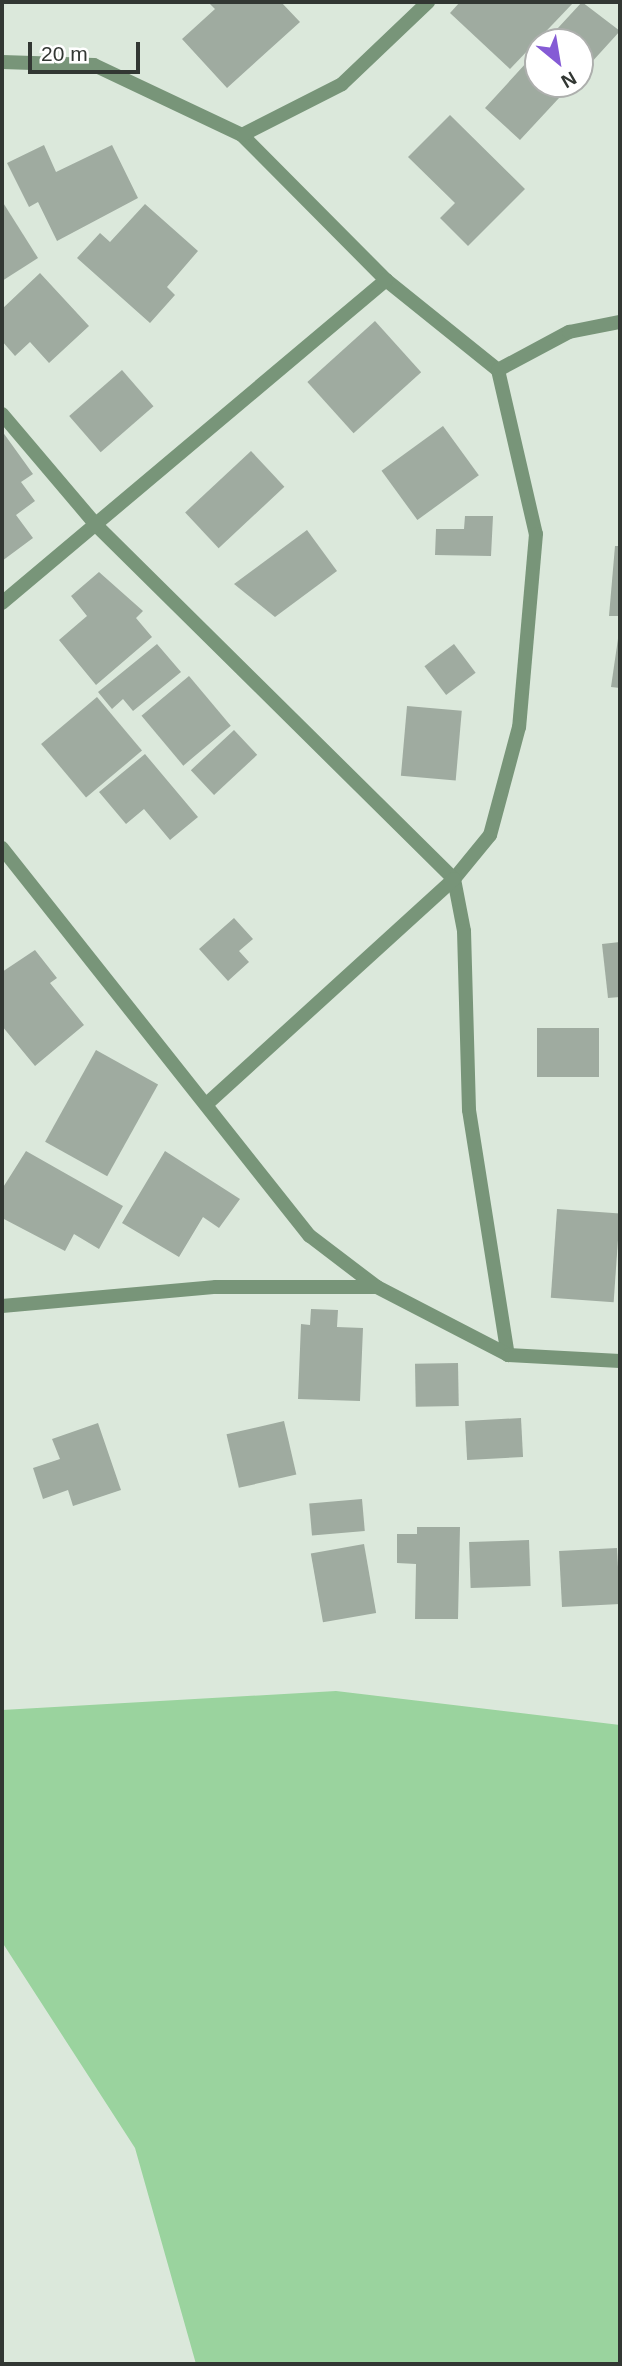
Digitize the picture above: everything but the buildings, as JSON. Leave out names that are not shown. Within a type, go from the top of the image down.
[{"type":"street","points":[[242,135],[342,84],[428,2]]},
{"type":"street","points":[[2,62],[94,65],[242,135],[386,280],[498,370],[536,534],[519,727],[490,835],[454,879],[209,1102]]},
{"type":"street","points":[[2,603],[98,527],[386,280]]},
{"type":"street","points":[[498,370],[569,332],[620,322]]},
{"type":"street","points":[[2,414],[98,527],[454,879],[464,931],[469,1110],[508,1354]]},
{"type":"street","points":[[2,848],[209,1102],[310,1236],[377,1287],[508,1354],[620,1361]]},
{"type":"street","points":[[2,1306],[216,1287],[377,1287]]},
{"type":"green space","points":[[336,1691],[620,1725],[620,2364],[196,2364],[135,2148],[2,1942],[2,1710]]}]
